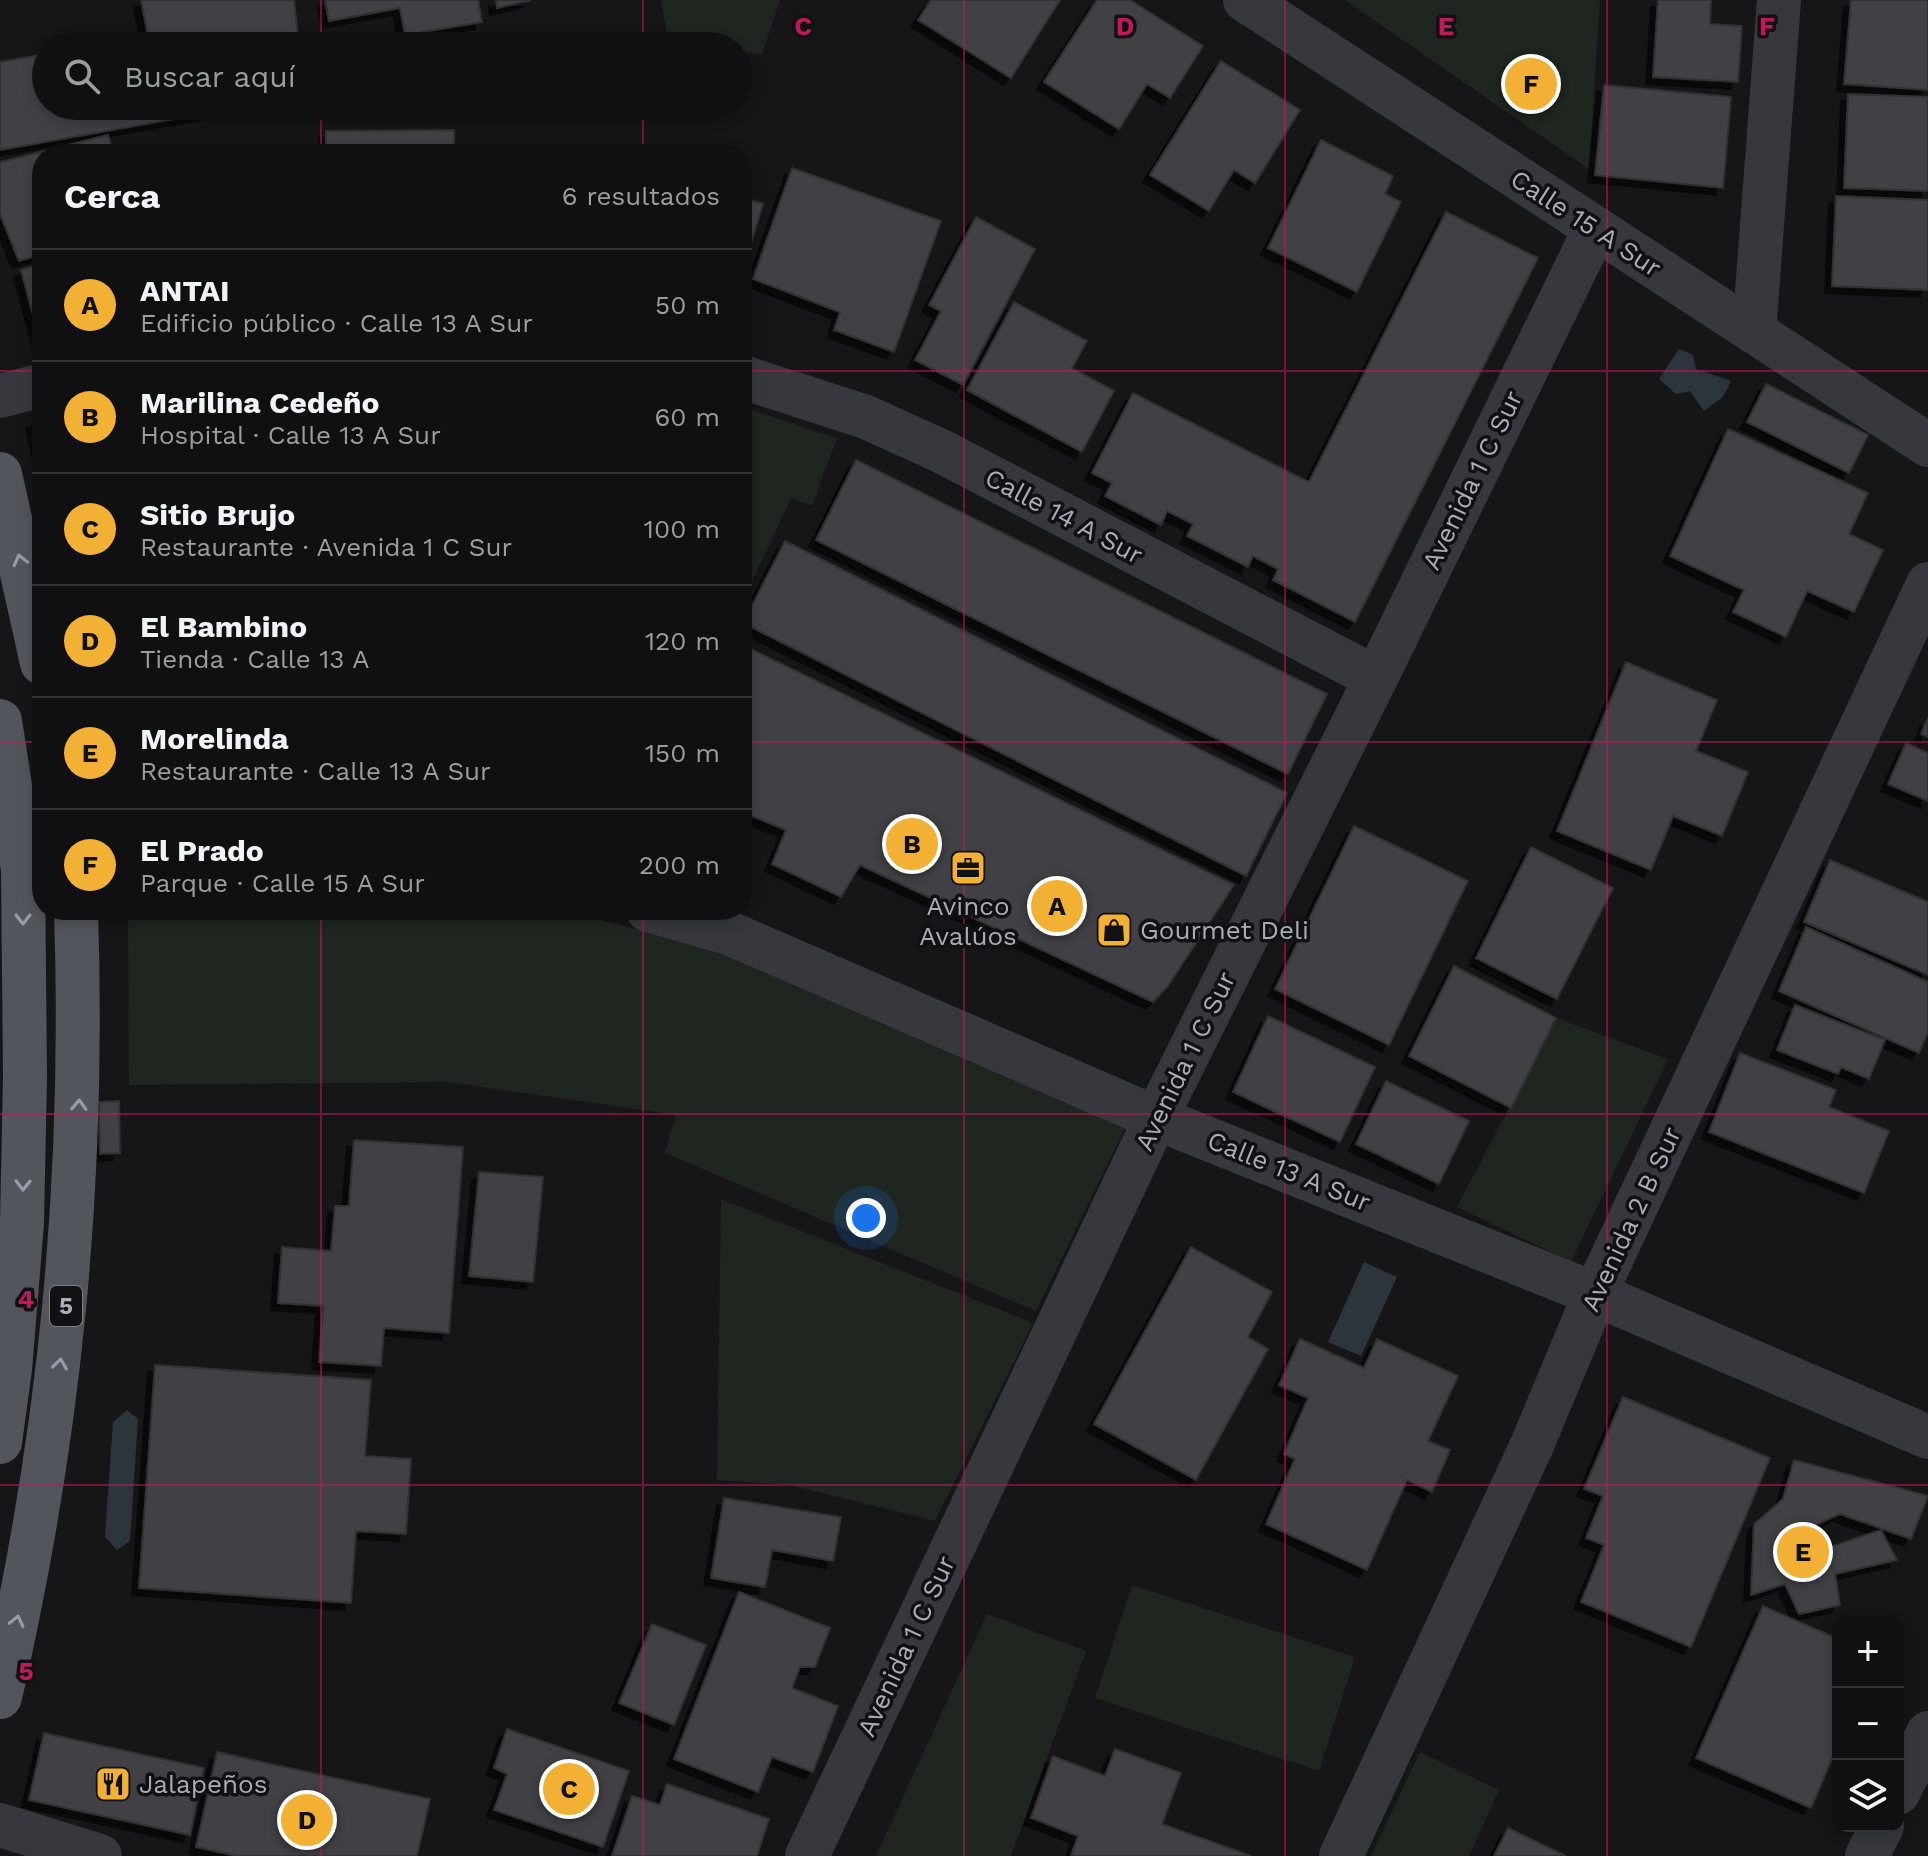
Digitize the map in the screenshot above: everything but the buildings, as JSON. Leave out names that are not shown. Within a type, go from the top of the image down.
[{"type":"main road","points":[[0,474],[32,618]]},
{"type":"main road","name":"5","points":[[0,721],[32,865]]},
{"type":"main road","name":"5","points":[[0,1442],[22,1223],[32,895]]},
{"type":"main road","name":"5","points":[[0,1697],[44,1479],[65,1328],[79,1090],[76,920]]},
{"type":"street","points":[[1754,332],[1779,0]]},
{"type":"street","name":"Calle 15 A Sur","points":[[1259,4],[1595,229],[1928,445]]},
{"type":"street","name":"Avenida 1 C Sur","points":[[807,1856],[1156,1118],[1376,678],[1595,229]]},
{"type":"street","name":"Calle 14 A Sur","points":[[752,380],[866,417],[941,451],[1376,678]]},
{"type":"street","points":[[0,396],[32,388]]},
{"type":"street","name":"Avenida 2 B Sur","points":[[1341,1856],[1532,1445],[1595,1294],[1928,584]]},
{"type":"street","name":"Calle 13 A Sur","points":[[683,920],[729,933],[1156,1118],[1595,1294],[1928,1437]]},
{"type":"street","points":[[1904,1781],[1928,1733]]},
{"type":"street","points":[[0,1825],[100,1856]]},
{"type":"street","points":[[1867,1856],[1879,1832]]},
{"type":"shaded area","points":[[661,0],[780,0],[762,54],[752,53],[752,32],[667,32]]},
{"type":"shaded area","points":[[1345,0],[1600,0],[1589,169]]},
{"type":"shaded area","points":[[1679,349],[1693,355],[1696,369],[1731,381],[1723,397],[1704,411],[1690,391],[1676,394],[1659,379]]},
{"type":"shaded area","points":[[752,410],[837,438],[812,506],[791,498],[752,582]]},
{"type":"shaded area","points":[[128,920],[600,920],[721,950],[1125,1128],[1036,1311],[665,1153],[676,1115],[448,1082],[129,1085]]},
{"type":"shaded area","points":[[1556,1018],[1668,1059],[1571,1262],[1457,1207]]},
{"type":"shaded area","points":[[721,1199],[1033,1323],[935,1521],[790,1485],[717,1480]]},
{"type":"shaded area","points":[[1364,1262],[1397,1277],[1361,1356],[1328,1342]]},
{"type":"shaded area","points":[[127,1410],[138,1419],[130,1541],[117,1550],[105,1537],[113,1422]]},
{"type":"shaded area","points":[[1132,1585],[1355,1657],[1319,1771],[1095,1698]]},
{"type":"shaded area","points":[[987,1614],[1086,1651],[1011,1856],[876,1856]]},
{"type":"shaded area","points":[[1420,1752],[1499,1790],[1469,1856],[1371,1856]]},
{"type":"place","name":"El Prado","points":[[1531,84]]},
{"type":"place","name":"Marilina Cedeño","points":[[912,844]]},
{"type":"place","name":"Avinco Avalúos","points":[[968,868]]},
{"type":"place","name":"ANTAI","points":[[1057,906]]},
{"type":"place","name":"Gourmet Deli","points":[[1114,930]]},
{"type":"place","name":"Morelinda","points":[[1803,1552]]},
{"type":"place","name":"Jalapeños","points":[[113,1784]]},
{"type":"place","name":"Sitio Brujo","points":[[569,1789]]},
{"type":"place","name":"El Bambino","points":[[307,1820]]}]
